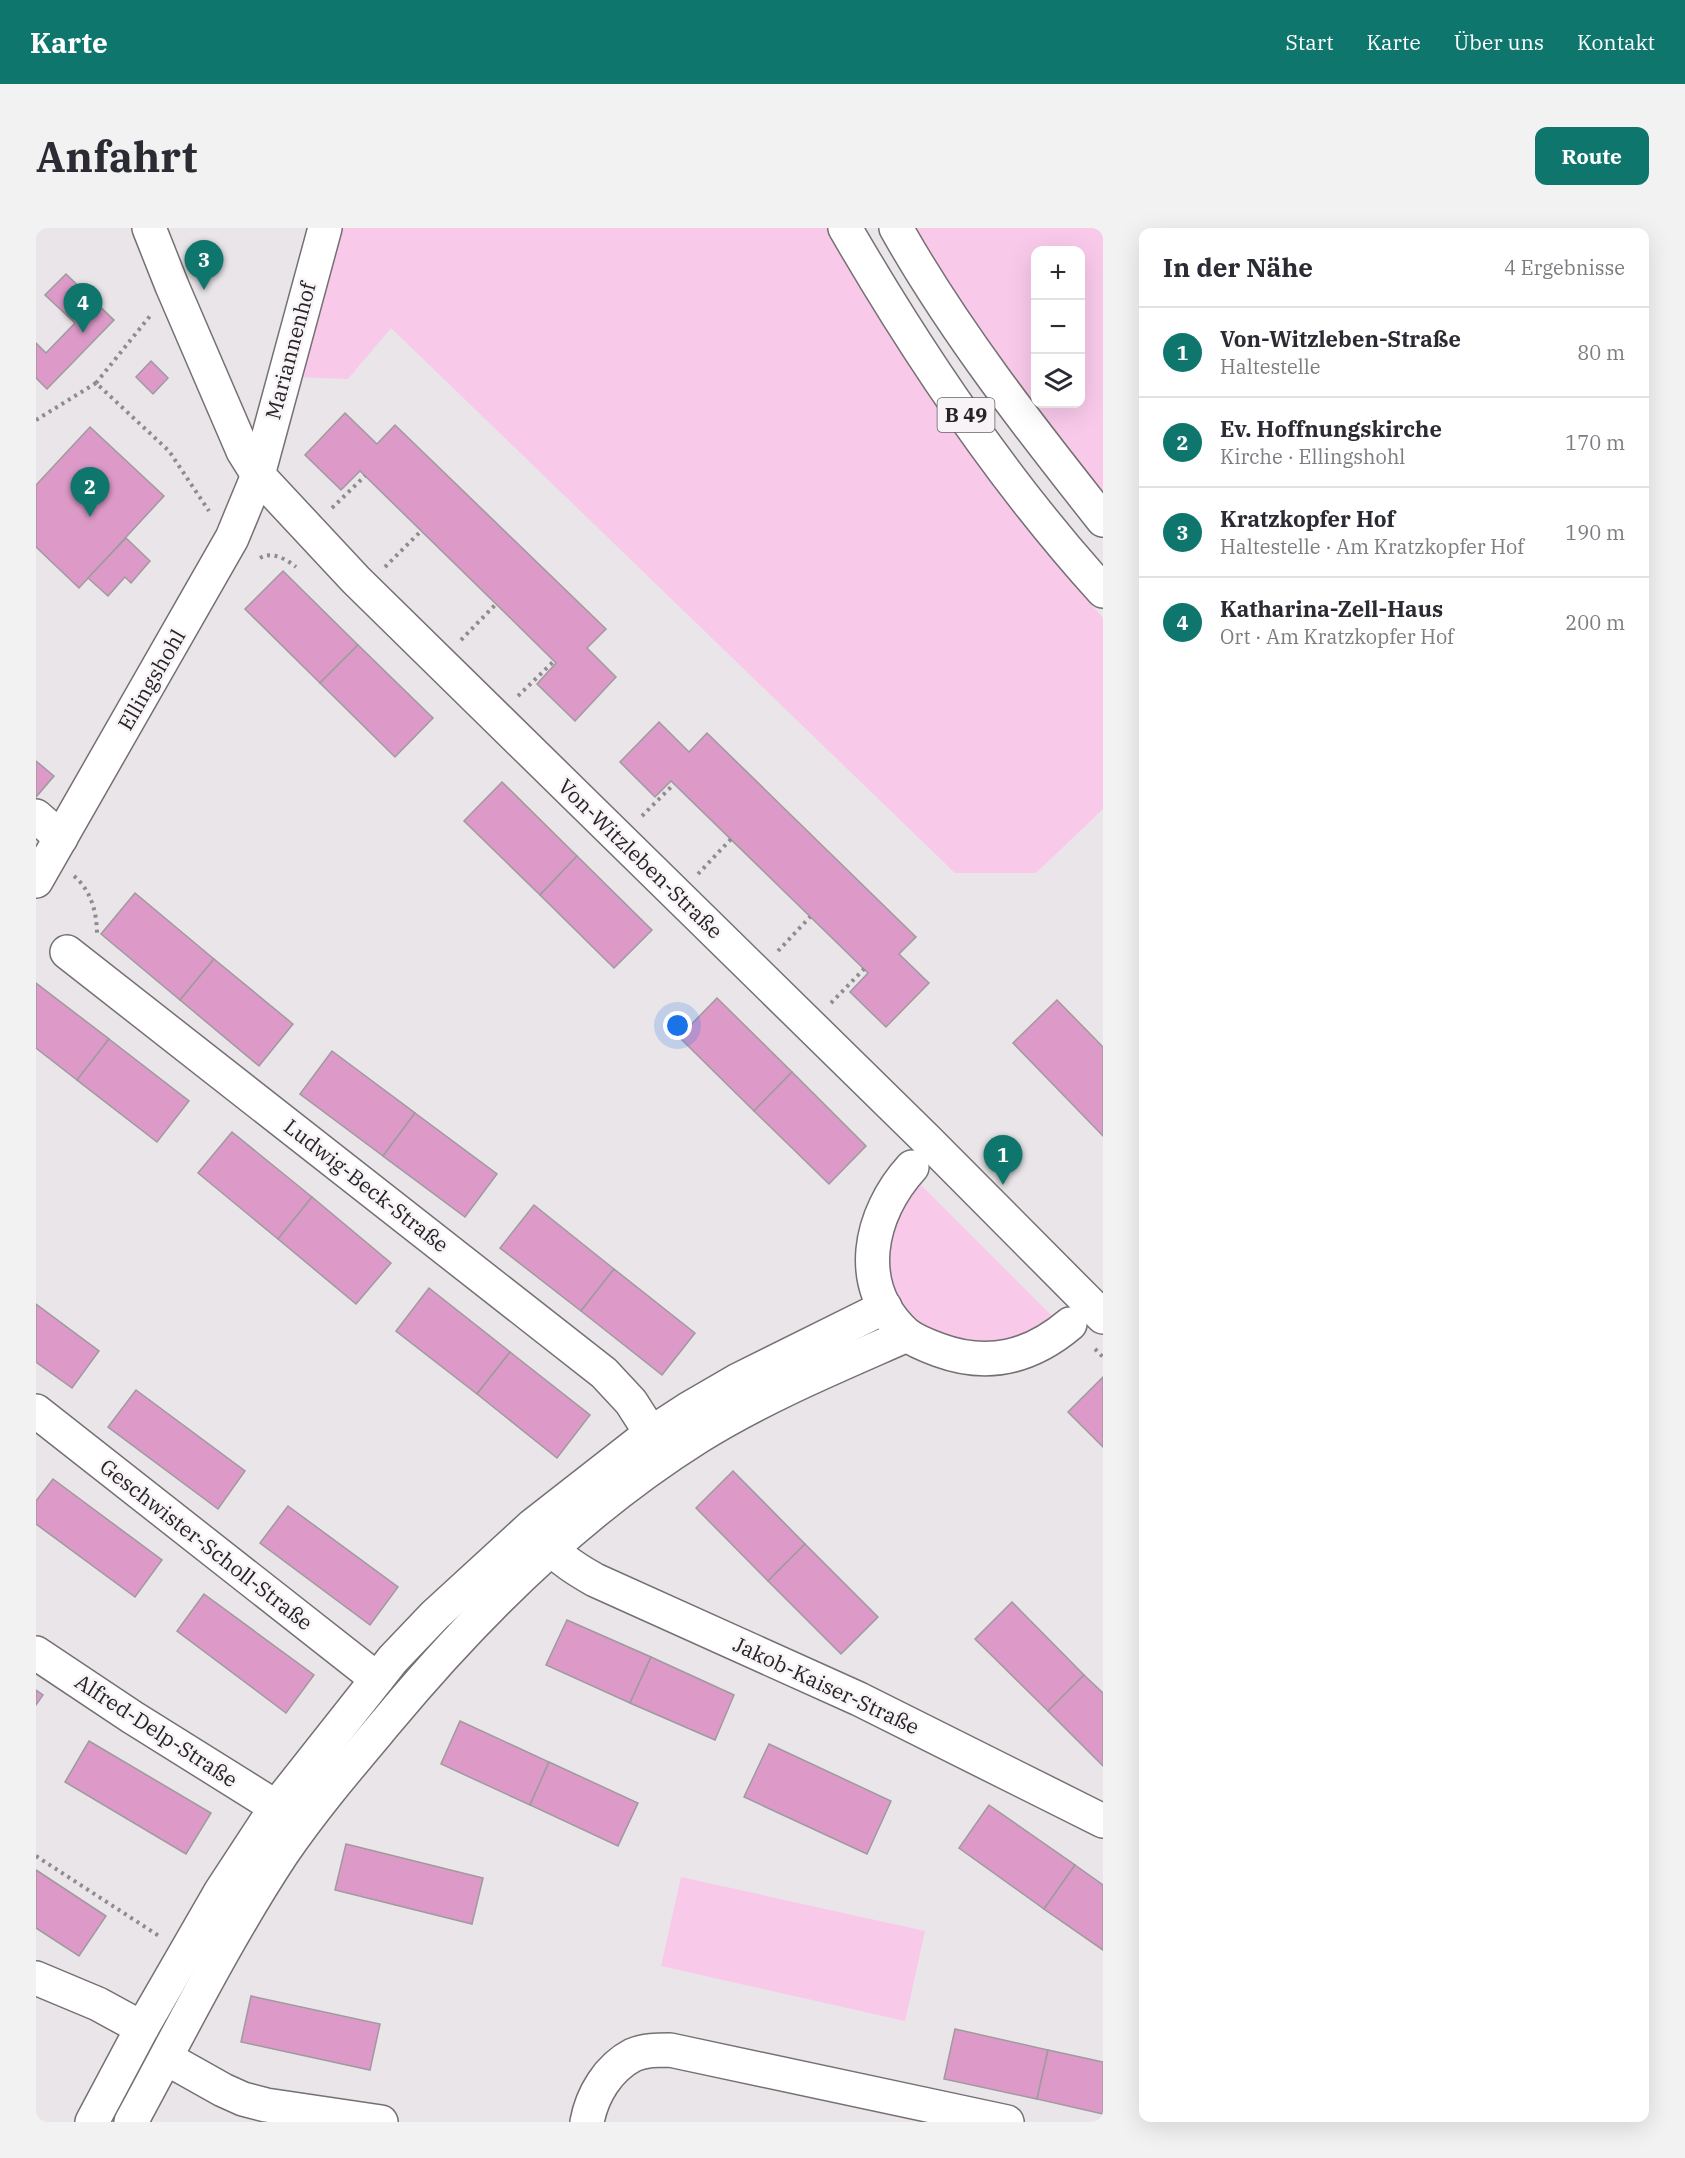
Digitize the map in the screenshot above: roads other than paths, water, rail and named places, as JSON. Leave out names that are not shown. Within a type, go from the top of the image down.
[{"type":"main road","name":"Von-Witzleben-Straße","points":[[149,228],[243,451],[258,475],[356,580],[926,1139],[1103,1317]]},
{"type":"main road","name":"Mariannenhof","points":[[258,475],[325,228]]},
{"type":"main road","name":"B 49","points":[[845,228],[927,360],[998,463],[1103,591]]},
{"type":"main road","name":"B 49","points":[[896,228],[962,332],[1035,435],[1103,520]]},
{"type":"main road","name":"Ellingshohl","points":[[36,880],[232,538],[258,475]]},
{"type":"main road","points":[[36,816],[61,838]]},
{"type":"main road","name":"Ludwig-Beck-Straße","points":[[67,952],[604,1373],[631,1401],[659,1445]]},
{"type":"main road","points":[[912,1167],[891,1192],[876,1229],[873,1270],[878,1291],[885,1306],[907,1335],[944,1352],[980,1359],[1000,1358],[1035,1348],[1050,1340],[1070,1324]]},
{"type":"main road","points":[[92,2122],[142,2028],[221,1892],[276,1807],[376,1679],[435,1614],[541,1538],[636,1479],[659,1445],[688,1409],[738,1380],[885,1306]]},
{"type":"main road","points":[[659,1445],[729,1418],[808,1379],[907,1335]]},
{"type":"main road","name":"Geschwister-Scholl-Straße","points":[[36,1411],[376,1679]]},
{"type":"main road","points":[[131,2122],[258,1892],[286,1848],[327,1792],[418,1683],[485,1612],[541,1538]]},
{"type":"main road","name":"Jakob-Kaiser-Straße","points":[[541,1538],[565,1563],[595,1580],[858,1699],[1103,1821]]},
{"type":"main road","name":"Alfred-Delp-Straße","points":[[36,1653],[132,1717],[276,1807]]},
{"type":"main road","points":[[376,1679],[418,1683]]},
{"type":"main road","points":[[376,1679],[387,1721]]},
{"type":"main road","points":[[36,1978],[98,2004],[142,2028]]},
{"type":"main road","points":[[162,1994],[193,2009]]},
{"type":"main road","points":[[587,2122],[596,2092],[606,2078],[633,2055],[650,2050],[670,2050],[1007,2122]]},
{"type":"main road","points":[[166,2058],[243,2099],[266,2105],[381,2122]]},
{"type":"main road","points":[[120,2070],[150,2088]]},
{"type":"place","name":"Kratzkopfer Hof","points":[[204,290]]},
{"type":"place","name":"Katharina-Zell-Haus","points":[[83,333]]},
{"type":"place","name":"Ev. Hoffnungskirche","points":[[90,517]]},
{"type":"place","name":"Von-Witzleben-Straße","points":[[1003,1185]]}]
